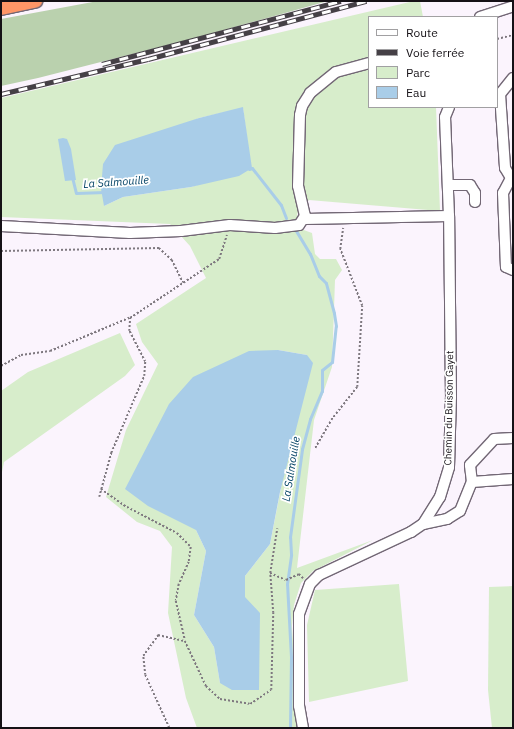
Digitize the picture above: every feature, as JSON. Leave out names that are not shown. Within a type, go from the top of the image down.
[{"type":"highway","points":[[1,8],[36,1]]},
{"type":"street","points":[[483,16],[513,6]]},
{"type":"street","points":[[1,226],[130,232],[181,231],[230,226],[275,228],[299,225],[304,219],[305,213],[298,186],[300,116],[302,106],[310,93],[336,72],[368,63]]},
{"type":"street","points":[[513,78],[500,94],[506,168],[512,178],[503,193],[506,267],[513,270]]},
{"type":"street","name":"Chemin du Buisson Gayet","points":[[310,584],[319,575],[411,532],[423,524],[440,497],[449,467],[451,397],[449,216],[445,117],[449,108]]},
{"type":"street","points":[[448,185],[470,185],[475,193],[475,202]]},
{"type":"street","points":[[304,219],[449,216]]},
{"type":"street","points":[[423,524],[447,519],[460,511],[472,482],[470,465],[494,438],[513,438]]},
{"type":"street","points":[[472,482],[513,479]]},
{"type":"street","points":[[303,728],[299,706],[299,614],[310,584]]},
{"type":"path","points":[[498,40],[513,35]]},
{"type":"path","points":[[315,448],[331,420],[357,387],[362,306],[340,249],[344,218]]},
{"type":"path","points":[[1,366],[21,355],[50,351],[130,318],[219,259],[230,226]]},
{"type":"path","points":[[1,251],[159,248],[172,260],[183,283]]},
{"type":"path","points":[[99,497],[111,454],[144,376],[145,362],[129,332],[130,318]]},
{"type":"path","points":[[101,489],[127,507],[177,533],[191,547],[189,562],[179,584],[176,601],[185,640],[206,686],[220,699],[250,704],[271,690],[273,612],[270,573],[277,529]]},
{"type":"path","points":[[270,573],[286,580],[299,574],[310,584]]},
{"type":"path","points":[[169,728],[145,675],[143,656],[158,635],[185,640]]},
{"type":"green space","points":[[98,1],[328,1],[199,37],[1,86],[1,19]]},
{"type":"green space","points":[[414,1],[420,1],[423,16],[368,16],[368,108],[436,108],[440,211],[309,200],[297,214],[301,229],[312,233],[315,254],[320,259],[336,259],[342,270],[335,280],[332,367],[314,420],[297,568],[373,540],[313,571],[301,583],[294,605],[292,626],[299,728],[197,728],[186,698],[168,613],[172,547],[160,531],[137,522],[106,497],[126,430],[158,364],[142,342],[136,324],[206,278],[190,246],[170,224],[1,217],[1,98]],"holes":[[[243,108],[251,168],[191,187],[123,197],[104,206],[104,197],[188,123],[199,118]],[[278,350],[307,355],[270,544],[245,576],[244,597],[220,683],[214,647],[194,615],[206,551],[196,530]]]},
{"type":"green space","points":[[120,333],[135,365],[125,376],[4,462],[1,477],[1,391],[28,372]]},
{"type":"green space","points":[[399,584],[408,681],[309,702],[307,625],[315,590]]},
{"type":"green space","points":[[513,586],[513,728],[492,728],[488,690],[489,587]]},
{"type":"water","points":[[243,107],[252,168],[239,176],[191,187],[123,197],[104,206],[101,189],[103,164],[115,145],[199,118]]},
{"type":"water","points":[[58,139],[67,139],[71,149],[76,180],[65,181]]},
{"type":"water","points":[[278,350],[307,355],[313,363],[280,492],[270,544],[245,576],[245,597],[260,613],[259,690],[232,690],[220,683],[214,647],[194,615],[206,551],[196,530],[148,506],[125,489],[169,404],[193,377],[249,351]]},
{"type":"waterway","name":"La Salmouille","points":[[249,169],[252,168],[281,205],[286,218]]},
{"type":"waterway","name":"La Salmouille","points":[[72,177],[76,193],[105,192]]},
{"type":"waterway","name":"La Salmouille","points":[[290,728],[291,657],[287,584],[291,554],[290,537],[302,449],[310,419],[322,391],[322,370],[332,362],[336,326],[326,283],[319,276],[310,254],[296,231]]},
{"type":"railway","points":[[102,64],[341,1]]},
{"type":"railway","points":[[1,94],[148,59],[366,1]]}]
